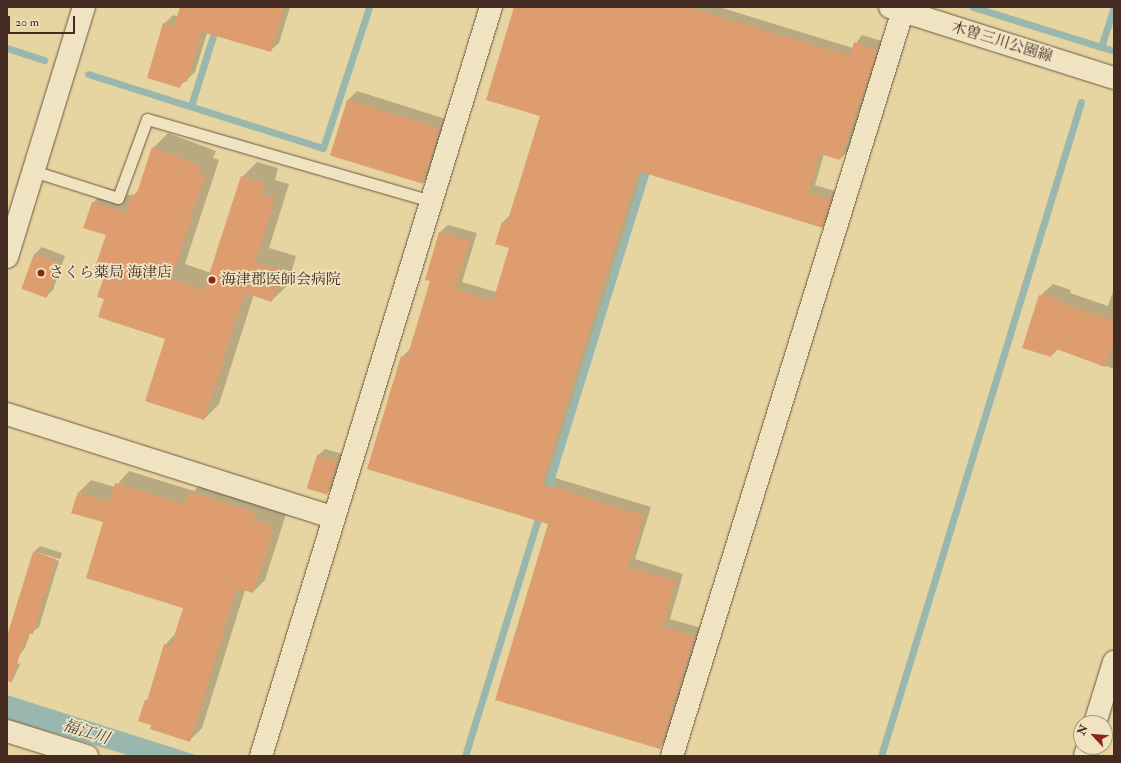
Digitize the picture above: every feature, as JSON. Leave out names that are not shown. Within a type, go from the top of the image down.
[{"type":"street","points":[[7,257],[84,7]]},
{"type":"street","points":[[261,756],[491,7]]},
{"type":"street","points":[[672,756],[899,8]]},
{"type":"street","name":"木曽三川公園線","points":[[899,8],[1114,78]]},
{"type":"street","points":[[7,414],[334,518]]},
{"type":"street","points":[[1097,715],[1114,662]]},
{"type":"street","points":[[7,732],[87,756]]},
{"type":"lane","points":[[33,171],[118,198],[147,119],[432,201]]},
{"type":"water","name":"福江川","points":[[7,695],[199,756],[131,756],[7,719]]},
{"type":"building","points":[[180,7],[284,7],[271,52],[202,32],[187,82],[182,80],[180,88],[147,78],[163,23],[174,26]]},
{"type":"building","points":[[514,7],[687,7],[850,56],[854,42],[878,50],[840,160],[820,154],[808,193],[831,200],[823,228],[638,171],[542,484],[644,515],[628,567],[676,581],[663,627],[694,636],[660,749],[495,700],[548,524],[367,469],[401,356],[407,358],[430,281],[425,280],[439,232],[470,241],[455,289],[493,301],[509,248],[495,244],[502,222],[507,223],[540,116],[486,100]]},
{"type":"building","points":[[347,100],[440,128],[423,184],[330,155]]},
{"type":"building","points":[[152,147],[201,166],[199,173],[205,175],[171,279],[204,290],[241,176],[264,183],[261,194],[275,199],[255,262],[282,271],[272,302],[245,293],[204,420],[145,401],[165,339],[98,317],[104,299],[97,297],[105,274],[94,270],[106,235],[83,228],[92,202],[126,213],[132,194],[136,196]]},
{"type":"building","name":"さくら薬局 海津店","points":[[34,254],[59,263],[47,298],[21,289]]},
{"type":"building","points":[[1043,293],[1063,300],[1061,303],[1114,320],[1114,341],[1105,367],[1054,348],[1051,357],[1022,348],[1039,295],[1042,296]]},
{"type":"building","points":[[317,455],[337,461],[327,495],[307,488]]},
{"type":"building","points":[[115,483],[184,504],[190,492],[255,512],[253,520],[274,527],[253,593],[237,588],[190,742],[150,729],[151,725],[138,721],[145,700],[147,701],[164,644],[171,646],[183,608],[86,578],[103,522],[71,513],[78,492],[109,502]]},
{"type":"building","points":[[33,552],[56,559],[33,634],[27,633],[11,682],[7,681],[7,636]]},
{"type":"waterway","points":[[88,74],[323,148],[369,7]]},
{"type":"waterway","points":[[973,7],[1114,51]]},
{"type":"waterway","points":[[1101,47],[1114,7]]},
{"type":"waterway","points":[[191,106],[216,26]]},
{"type":"waterway","points":[[7,48],[44,60]]},
{"type":"waterway","points":[[881,756],[1081,102]]},
{"type":"waterway","points":[[546,494],[648,164]]},
{"type":"waterway","points":[[465,756],[540,512]]},
{"type":"place","name":"さくら薬局 海津店","points":[[41,273]]},
{"type":"place","name":"海津郡医師会病院","points":[[212,280]]}]
